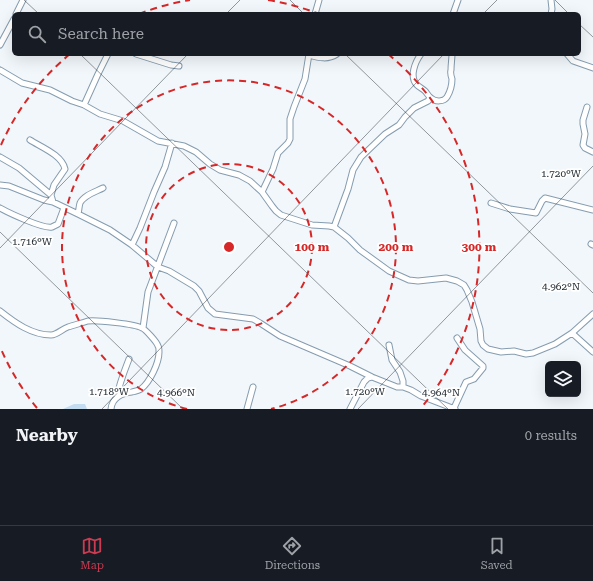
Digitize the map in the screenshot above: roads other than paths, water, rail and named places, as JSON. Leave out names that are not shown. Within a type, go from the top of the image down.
[{"type":"street","points":[[17,12],[23,0]]},
{"type":"street","points":[[316,12],[319,0]]},
{"type":"street","points":[[454,12],[458,0]]},
{"type":"street","points":[[551,0],[551,12]]},
{"type":"street","points":[[0,45],[12,23]]},
{"type":"street","points":[[84,105],[107,56]]},
{"type":"street","points":[[142,56],[179,66]]},
{"type":"street","points":[[262,192],[278,153],[290,139],[290,119],[305,79],[309,56]]},
{"type":"street","points":[[313,56],[320,58],[333,56]]},
{"type":"street","points":[[420,56],[415,63],[413,72],[414,80],[430,98],[438,101],[443,101],[450,90],[452,80],[450,72],[452,56]]},
{"type":"street","points":[[569,56],[573,61],[593,68]]},
{"type":"street","points":[[0,70],[22,83],[50,90],[100,114],[123,121],[158,141],[184,146],[196,152],[220,170],[239,175],[250,181],[262,192],[276,211],[282,215],[312,225],[334,227],[360,250],[389,272],[409,280],[418,281],[446,278],[464,285],[472,302],[480,329],[481,341],[488,349],[529,354],[550,346],[572,333],[593,314]]},
{"type":"street","points":[[334,227],[360,156],[385,134],[399,125],[414,108],[428,101],[430,98]]},
{"type":"street","points":[[587,107],[583,120],[586,134],[583,145],[584,148],[593,152]]},
{"type":"street","points":[[30,140],[59,158],[64,164],[65,168],[54,185],[51,195],[53,202]]},
{"type":"street","points":[[132,245],[165,167],[172,143]]},
{"type":"street","points":[[0,157],[19,168],[51,195]]},
{"type":"street","points":[[0,184],[53,202],[110,230],[132,245],[158,267],[169,271],[194,286],[199,291],[208,308],[215,314],[253,319],[280,336],[372,377],[411,390],[421,396],[455,409],[466,382],[474,379],[483,368],[465,350],[457,338]]},
{"type":"street","points":[[78,214],[80,203],[83,199],[103,188]]},
{"type":"street","points":[[491,203],[510,209],[536,213],[545,198],[593,210]]},
{"type":"street","points":[[0,208],[38,225],[52,227],[58,224],[64,208]]},
{"type":"street","points":[[143,328],[148,292],[174,223]]},
{"type":"street","points":[[0,311],[29,330],[51,335],[56,334],[68,327],[89,321],[110,322],[143,328],[159,346],[155,369],[142,389],[139,391],[124,393],[117,397],[112,403],[111,409]]},
{"type":"street","points":[[572,333],[593,352]]},
{"type":"street","points":[[389,345],[392,360],[400,372],[403,381],[403,387]]},
{"type":"street","points":[[117,397],[119,386],[129,359]]},
{"type":"street","points":[[350,409],[364,382],[368,378],[372,377]]},
{"type":"street","points":[[247,409],[253,387]]}]
